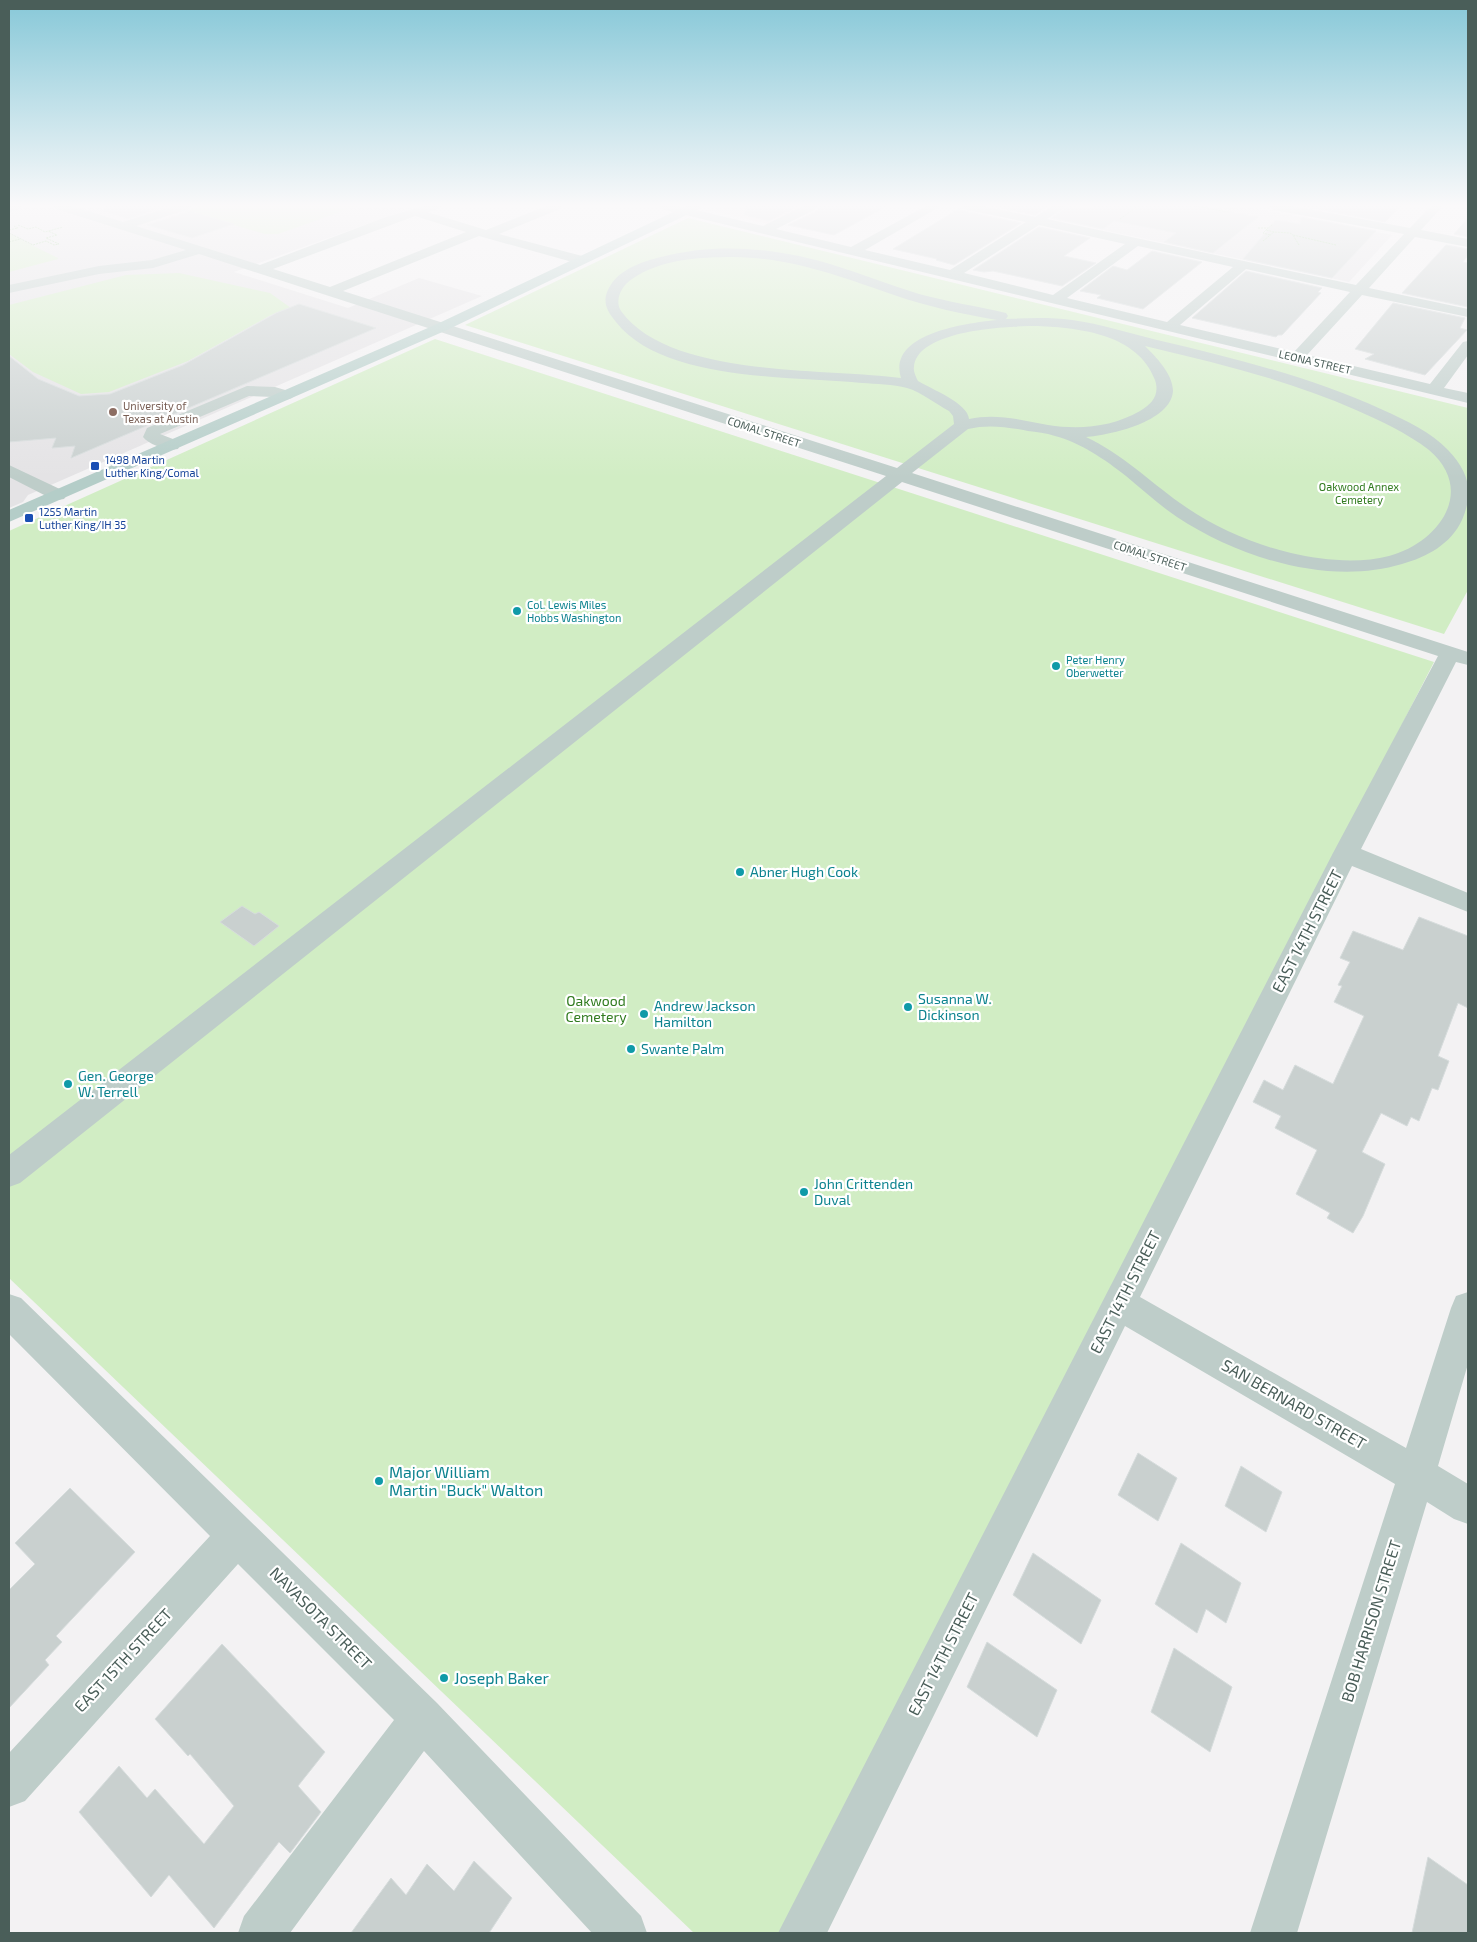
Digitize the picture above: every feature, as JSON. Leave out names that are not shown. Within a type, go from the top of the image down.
[{"type":"main road","points":[[9,517],[442,327],[505,297]]},
{"type":"street","name":"COMAL STREET","points":[[348,297],[899,475],[1463,654]]},
{"type":"street","points":[[612,297],[611,306],[626,327],[655,345],[699,362],[766,373],[846,377],[911,384],[955,408],[961,415],[962,426]]},
{"type":"street","points":[[915,297],[952,307],[1040,322]]},
{"type":"street","name":"LEONA STREET","points":[[1042,297],[1468,398]]},
{"type":"street","points":[[1055,300],[1060,297]]},
{"type":"street","points":[[1170,327],[1205,297]]},
{"type":"street","points":[[1297,358],[1353,297]]},
{"type":"street","points":[[1393,297],[1468,314]]},
{"type":"street","points":[[911,384],[906,364],[915,350],[925,342],[954,331],[1010,322],[1068,324],[1099,330],[1209,357],[1299,382],[1352,401],[1403,426],[1436,448],[1449,463],[1461,487],[1460,499],[1457,512],[1450,527],[1439,540],[1424,550],[1402,560],[1380,564],[1321,564],[1261,550],[1205,526],[1174,507],[1120,462],[1061,432]]},
{"type":"street","points":[[9,1173],[962,426],[976,421],[992,420],[1061,432],[1079,433],[1095,431],[1134,420],[1157,407],[1165,393],[1166,386],[1159,371],[1135,344],[1099,330]]},
{"type":"street","points":[[1434,390],[1468,345]]},
{"type":"street","points":[[172,445],[151,437],[153,431],[247,391],[275,392],[286,395]]},
{"type":"street","points":[[9,470],[58,495]]},
{"type":"street","name":"EAST 14TH STREET","points":[[802,1933],[1346,853],[1463,654]]},
{"type":"street","points":[[1346,853],[1468,903]]},
{"type":"street","name":"SAN BERNARD STREET","points":[[1119,1304],[1468,1505]]},
{"type":"street","name":"BOB HARRISON STREET","points":[[1274,1933],[1468,1308]]},
{"type":"street","name":"NAVASOTA STREET","points":[[9,1310],[422,1718],[624,1933]]},
{"type":"street","name":"EAST 15TH STREET","points":[[9,1785],[237,1536]]},
{"type":"street","points":[[261,1933],[422,1718]]},
{"type":"shaded area","name":"University of Texas at Austin","points":[[9,297],[312,297],[348,308],[375,297],[481,297],[28,495],[23,502],[9,508]]},
{"type":"green space","points":[[42,297],[275,297],[291,308],[271,315],[188,361],[109,392],[81,394],[33,372],[9,354],[9,305]]},
{"type":"green space","name":"Oakwood Annex Cemetery","points":[[524,297],[1011,297],[1468,408],[1468,590],[1444,634],[465,325]]},
{"type":"green space","name":"Oakwood Cemetery","points":[[435,339],[1434,662],[782,1933],[694,1933],[9,1278],[9,531]]},
{"type":"building","points":[[1099,297],[1159,297],[1143,309],[1097,298]]},
{"type":"building","points":[[1217,297],[1318,297],[1282,335],[1276,337],[1192,318]]},
{"type":"building","points":[[1419,297],[1468,297],[1468,307]]},
{"type":"building","points":[[1393,303],[1465,318],[1460,328],[1467,330],[1425,375],[1365,359],[1374,354],[1355,349]]},
{"type":"building","points":[[299,304],[376,328],[71,458],[75,446],[52,448],[56,438],[9,442],[9,356],[38,379],[79,396],[110,394],[183,365],[276,313]]},
{"type":"building","points":[[242,906],[255,914],[259,912],[279,926],[254,946],[220,922]]},
{"type":"building","points":[[1419,917],[1468,936],[1468,1008],[1458,1003],[1438,1056],[1449,1061],[1438,1090],[1432,1088],[1419,1121],[1411,1117],[1407,1126],[1381,1113],[1362,1152],[1385,1164],[1363,1216],[1353,1233],[1327,1218],[1330,1213],[1296,1194],[1317,1150],[1275,1128],[1281,1116],[1253,1102],[1264,1080],[1283,1090],[1295,1065],[1333,1084],[1364,1016],[1334,1002],[1342,986],[1338,985],[1350,962],[1340,958],[1353,931],[1403,950]]},
{"type":"building","points":[[1138,1453],[1177,1478],[1158,1521],[1118,1495]]},
{"type":"building","points":[[1241,1466],[1282,1492],[1266,1532],[1225,1506]]},
{"type":"building","points":[[70,1488],[135,1552],[56,1636],[62,1642],[45,1660],[49,1665],[9,1708],[9,1590],[35,1564],[15,1543]]},
{"type":"building","points":[[1181,1543],[1241,1583],[1226,1623],[1206,1609],[1197,1633],[1155,1604]]},
{"type":"building","points":[[1033,1553],[1101,1600],[1081,1644],[1013,1595]]},
{"type":"building","points":[[987,1642],[1057,1690],[1037,1737],[967,1687]]},
{"type":"building","points":[[222,1644],[325,1752],[298,1786],[321,1812],[290,1853],[279,1842],[214,1928],[169,1875],[151,1897],[79,1812],[119,1766],[147,1798],[155,1789],[204,1844],[234,1806],[190,1754],[188,1756],[155,1719]]},
{"type":"building","points":[[1174,1648],[1232,1687],[1210,1752],[1151,1712]]},
{"type":"building","points":[[1428,1857],[1468,1885],[1468,1933],[1412,1933]]},
{"type":"building","points":[[474,1861],[512,1898],[489,1933],[351,1933],[391,1878],[406,1895],[427,1864],[454,1891]]},
{"type":"place","name":"University of Texas at Austin","points":[[113,412]]},
{"type":"place","name":"1498 Martin Luther King/Comal","points":[[95,466]]},
{"type":"place","name":"1255 Martin Luther King/IH 35","points":[[29,518]]},
{"type":"place","name":"Col. Lewis Miles Hobbs Washington","points":[[517,611]]},
{"type":"place","name":"Peter Henry Oberwetter","points":[[1056,666]]},
{"type":"place","name":"Abner Hugh Cook","points":[[740,872]]},
{"type":"place","name":"Susanna W. Dickinson","points":[[908,1007]]},
{"type":"place","name":"Andrew Jackson Hamilton","points":[[644,1014]]},
{"type":"place","name":"Swante Palm","points":[[631,1049]]},
{"type":"place","name":"Gen. George W. Terrell","points":[[68,1084]]},
{"type":"place","name":"John Crittenden Duval","points":[[804,1192]]},
{"type":"place","name":"Major William Martin \"Buck\" Walton","points":[[379,1481]]},
{"type":"place","name":"Joseph Baker","points":[[444,1678]]}]
